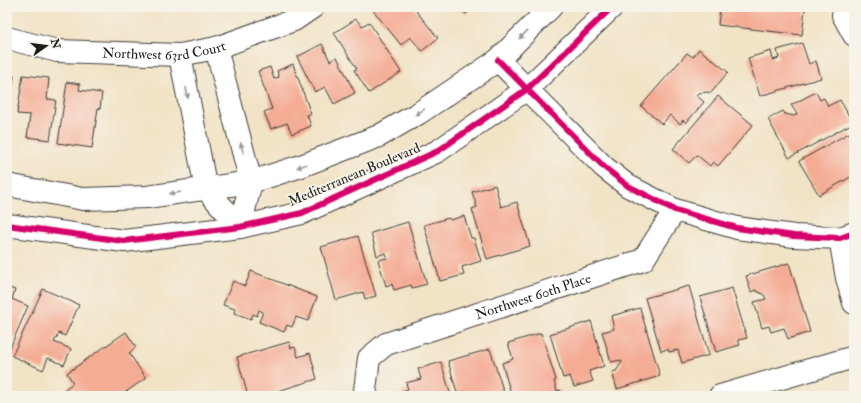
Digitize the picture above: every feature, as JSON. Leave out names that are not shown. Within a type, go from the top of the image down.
[{"type":"street","name":"Northwest 63rd Court","points":[[7,38],[57,51],[180,55],[216,48],[294,20],[313,7]]},
{"type":"street","name":"Mediterranean Boulevard","points":[[7,185],[83,199],[147,197],[251,182],[301,166],[379,136],[419,113],[498,60],[551,7]]},
{"type":"street","name":"Mediterranean Boulevard","points":[[7,224],[124,241],[240,227],[302,212],[438,151],[527,89],[612,7]]},
{"type":"street","points":[[845,11],[854,35]]},
{"type":"street","points":[[216,48],[251,182],[240,227]]},
{"type":"street","points":[[180,55],[206,189],[240,227]]},
{"type":"street","points":[[498,60],[604,167],[628,186],[676,210],[737,228],[794,236],[847,235],[847,278],[854,303]]},
{"type":"street","name":"Northwest 60th Place","points":[[367,396],[365,390],[369,358],[386,344],[643,260],[676,210]]},
{"type":"street","points":[[720,396],[854,357]]},
{"type":"building","points":[[375,7],[407,7],[409,9],[413,7],[438,38],[422,51],[410,37],[401,45],[372,9]]},
{"type":"building","points":[[457,7],[471,7],[466,14]]},
{"type":"building","points":[[720,7],[792,7],[805,9],[802,35],[718,25]]},
{"type":"building","points":[[356,19],[362,26],[369,22],[401,72],[369,93],[354,70],[357,69],[334,33]]},
{"type":"building","points":[[802,43],[809,64],[816,61],[821,78],[760,96],[748,58],[771,51],[773,60],[779,58],[777,50]]},
{"type":"building","points":[[322,44],[330,61],[337,57],[355,93],[334,104],[325,87],[315,92],[297,57]]},
{"type":"building","points":[[699,49],[728,72],[711,93],[698,93],[696,95],[704,102],[686,123],[683,120],[680,124],[670,115],[662,124],[641,106],[687,53],[693,57]]},
{"type":"building","points":[[293,64],[311,114],[307,115],[311,126],[292,134],[287,123],[271,129],[264,112],[272,109],[258,71],[270,67],[274,79],[279,77],[277,71]]},
{"type":"building","points":[[7,75],[14,76],[8,108],[7,108]]},
{"type":"building","points":[[23,75],[49,78],[47,99],[56,100],[50,140],[27,137],[30,115],[17,114]]},
{"type":"building","points":[[67,82],[80,84],[79,90],[102,93],[100,109],[98,108],[92,148],[58,143]]},
{"type":"building","points":[[816,92],[820,100],[824,98],[828,106],[840,100],[853,123],[789,158],[768,119],[783,111],[785,114],[794,116],[797,114],[791,105]]},
{"type":"building","points":[[718,96],[753,125],[718,166],[713,162],[710,166],[697,155],[689,163],[673,149]]},
{"type":"building","points":[[849,133],[854,141],[854,175],[819,195],[799,161]]},
{"type":"building","points":[[495,185],[501,207],[517,202],[530,246],[487,259],[472,209],[477,207],[472,192]]},
{"type":"building","points":[[464,216],[471,238],[474,238],[481,261],[462,267],[464,275],[440,281],[424,225],[449,218],[450,220]]},
{"type":"building","points":[[408,222],[427,284],[412,288],[411,285],[394,290],[392,284],[386,286],[378,260],[387,258],[386,253],[377,256],[371,233]]},
{"type":"building","points":[[358,236],[376,296],[365,299],[363,292],[336,300],[321,247]]},
{"type":"building","points":[[789,263],[810,332],[788,339],[784,328],[771,332],[769,326],[762,328],[754,302],[766,299],[764,295],[755,290],[751,292],[746,276]]},
{"type":"building","points":[[251,271],[317,297],[308,321],[296,317],[292,327],[287,325],[284,332],[259,322],[263,312],[259,310],[257,316],[253,314],[251,319],[234,313],[235,309],[223,305],[233,281],[245,286]]},
{"type":"building","points":[[689,286],[709,355],[682,363],[678,350],[669,352],[668,349],[661,351],[645,298]]},
{"type":"building","points":[[7,287],[15,290],[12,299],[28,306],[7,355]]},
{"type":"building","points":[[732,288],[747,338],[738,340],[740,345],[716,352],[700,297]]},
{"type":"building","points":[[43,289],[79,305],[65,336],[59,333],[54,342],[71,349],[64,365],[48,358],[43,370],[12,356]]},
{"type":"building","points":[[640,308],[660,376],[617,389],[612,372],[616,371],[622,362],[621,360],[611,362],[602,332],[614,329],[611,316]]},
{"type":"building","points":[[591,321],[604,366],[589,371],[593,381],[574,387],[570,376],[563,378],[550,334]]},
{"type":"building","points":[[126,332],[136,347],[129,353],[146,378],[120,396],[70,396],[65,389],[73,383],[67,373]]},
{"type":"building","points":[[541,333],[556,380],[554,381],[557,391],[560,390],[562,396],[515,396],[514,393],[511,394],[502,363],[513,359],[508,343]]},
{"type":"building","points":[[289,342],[291,348],[295,347],[298,357],[310,353],[317,379],[261,396],[248,396],[237,357]]},
{"type":"building","points":[[490,349],[505,396],[458,396],[448,361]]},
{"type":"building","points":[[441,362],[451,396],[403,396],[402,391],[408,389],[406,383],[421,379],[418,369]]},
{"type":"cycle path","points":[[7,225],[124,241],[240,227],[302,213],[438,151],[527,89],[612,7]]},
{"type":"cycle path","points":[[498,60],[604,167],[628,186],[675,210],[737,228],[794,236],[840,238],[854,233]]}]
